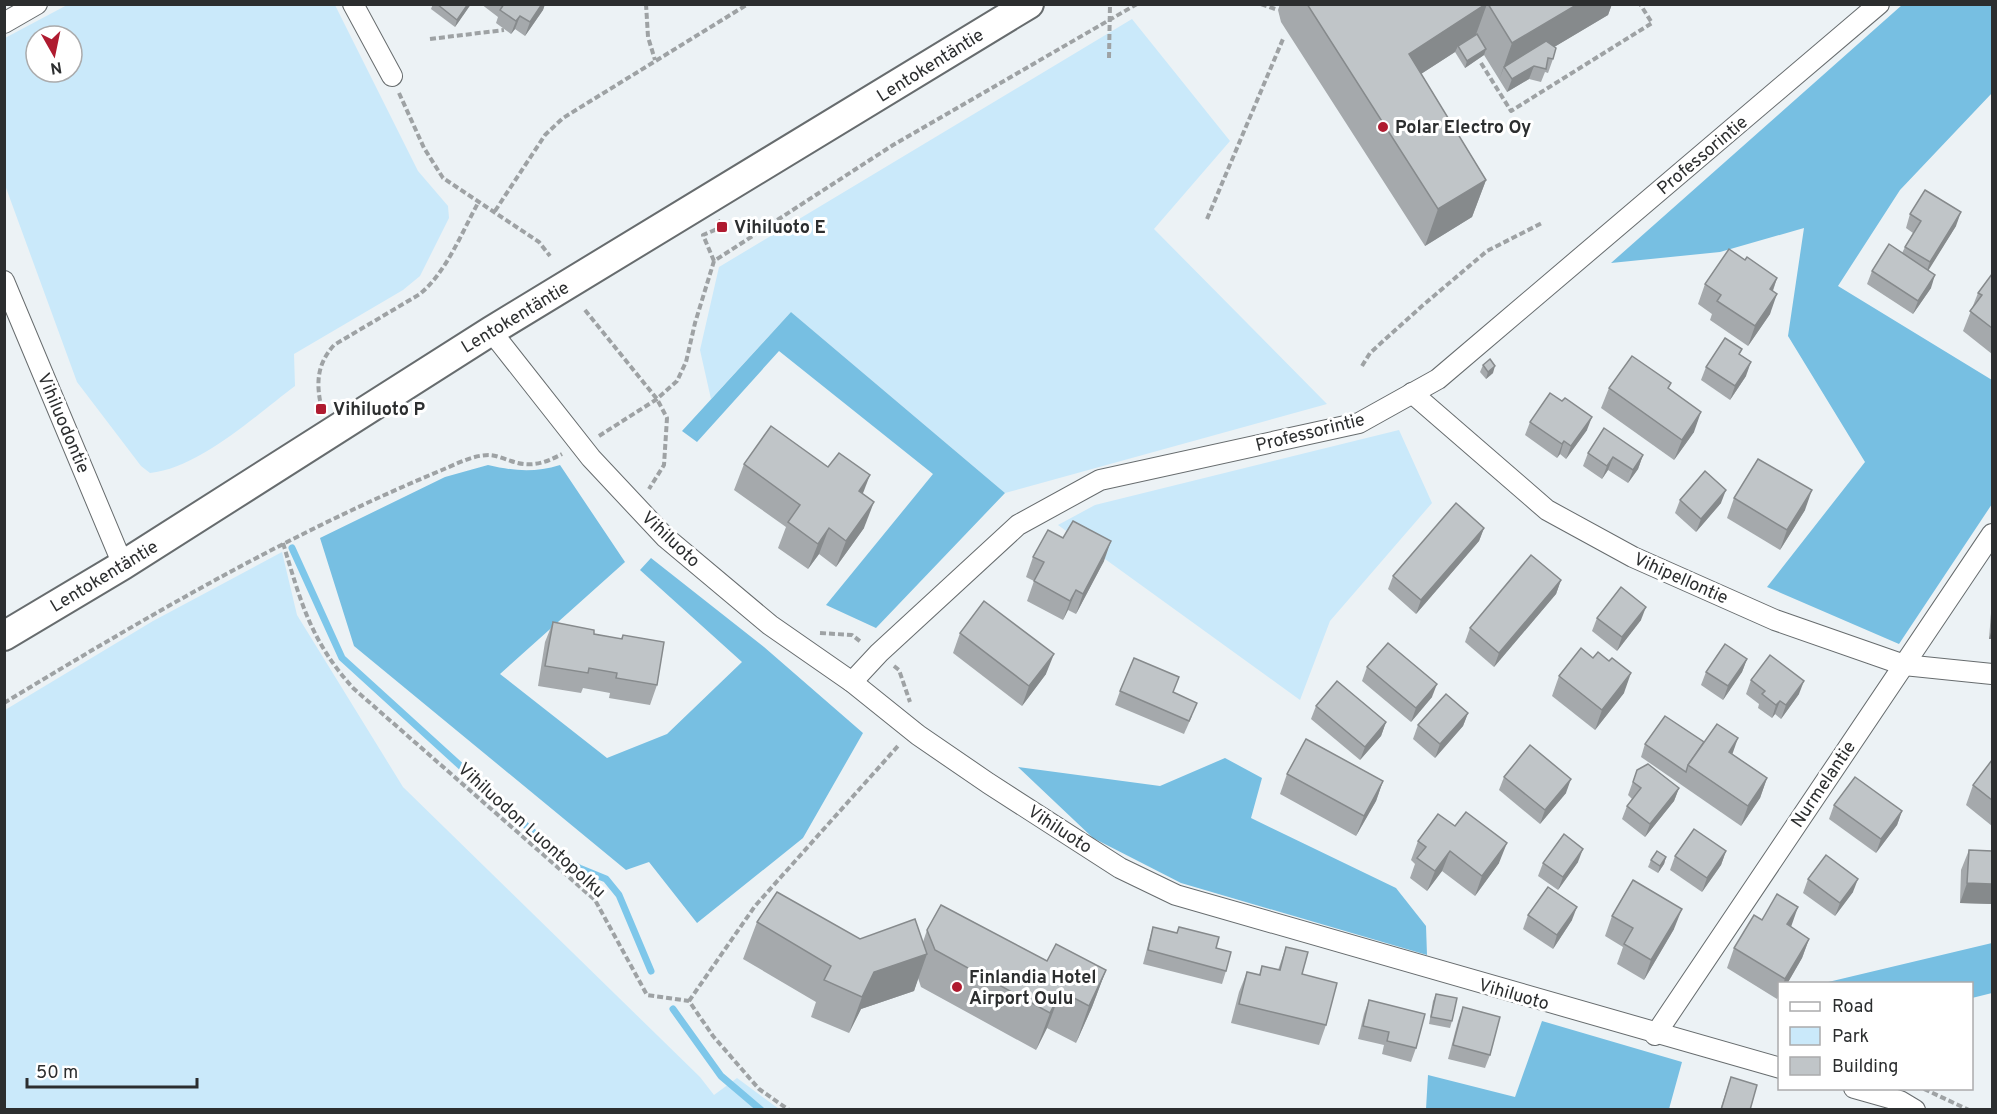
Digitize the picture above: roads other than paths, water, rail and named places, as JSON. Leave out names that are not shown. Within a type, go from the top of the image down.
[{"type":"main road","name":"Lentokentäntie","points":[[4,636],[123,565],[490,331],[1029,4]]},
{"type":"street","points":[[4,22],[37,4]]},
{"type":"street","points":[[353,4],[392,76]]},
{"type":"street","name":"Professorintie","points":[[852,682],[879,653],[1018,525],[1100,480],[1359,423],[1438,379],[1879,4]]},
{"type":"street","name":"Vihiluodontie","points":[[4,280],[123,565]]},
{"type":"street","name":"Vihiluoto","points":[[490,331],[581,444],[665,537],[770,625],[852,682],[918,735],[1120,868],[1176,895],[1654,1035],[1778,1068]]},
{"type":"street","name":"Vihipellontie","points":[[1412,393],[1547,510],[1633,557],[1775,620],[1904,665],[1992,674]]},
{"type":"street","name":"Nurmelantie","points":[[1654,1035],[1992,534]]},
{"type":"street","points":[[1858,1090],[1900,1101],[1915,1110]]},
{"type":"waterway","points":[[292,548],[342,658],[555,852],[579,868],[606,879],[619,895],[651,971]]},
{"type":"waterway","points":[[673,1009],[721,1076],[761,1110]]},
{"type":"place","name":"Polar Electro Oy","points":[[1383,127]]},
{"type":"place","name":"Vihiluoto E","points":[[722,227]]},
{"type":"place","name":"Vihiluoto P","points":[[321,409]]},
{"type":"place","name":"Finlandia Hotel Airport Oulu","points":[[957,987]]}]
